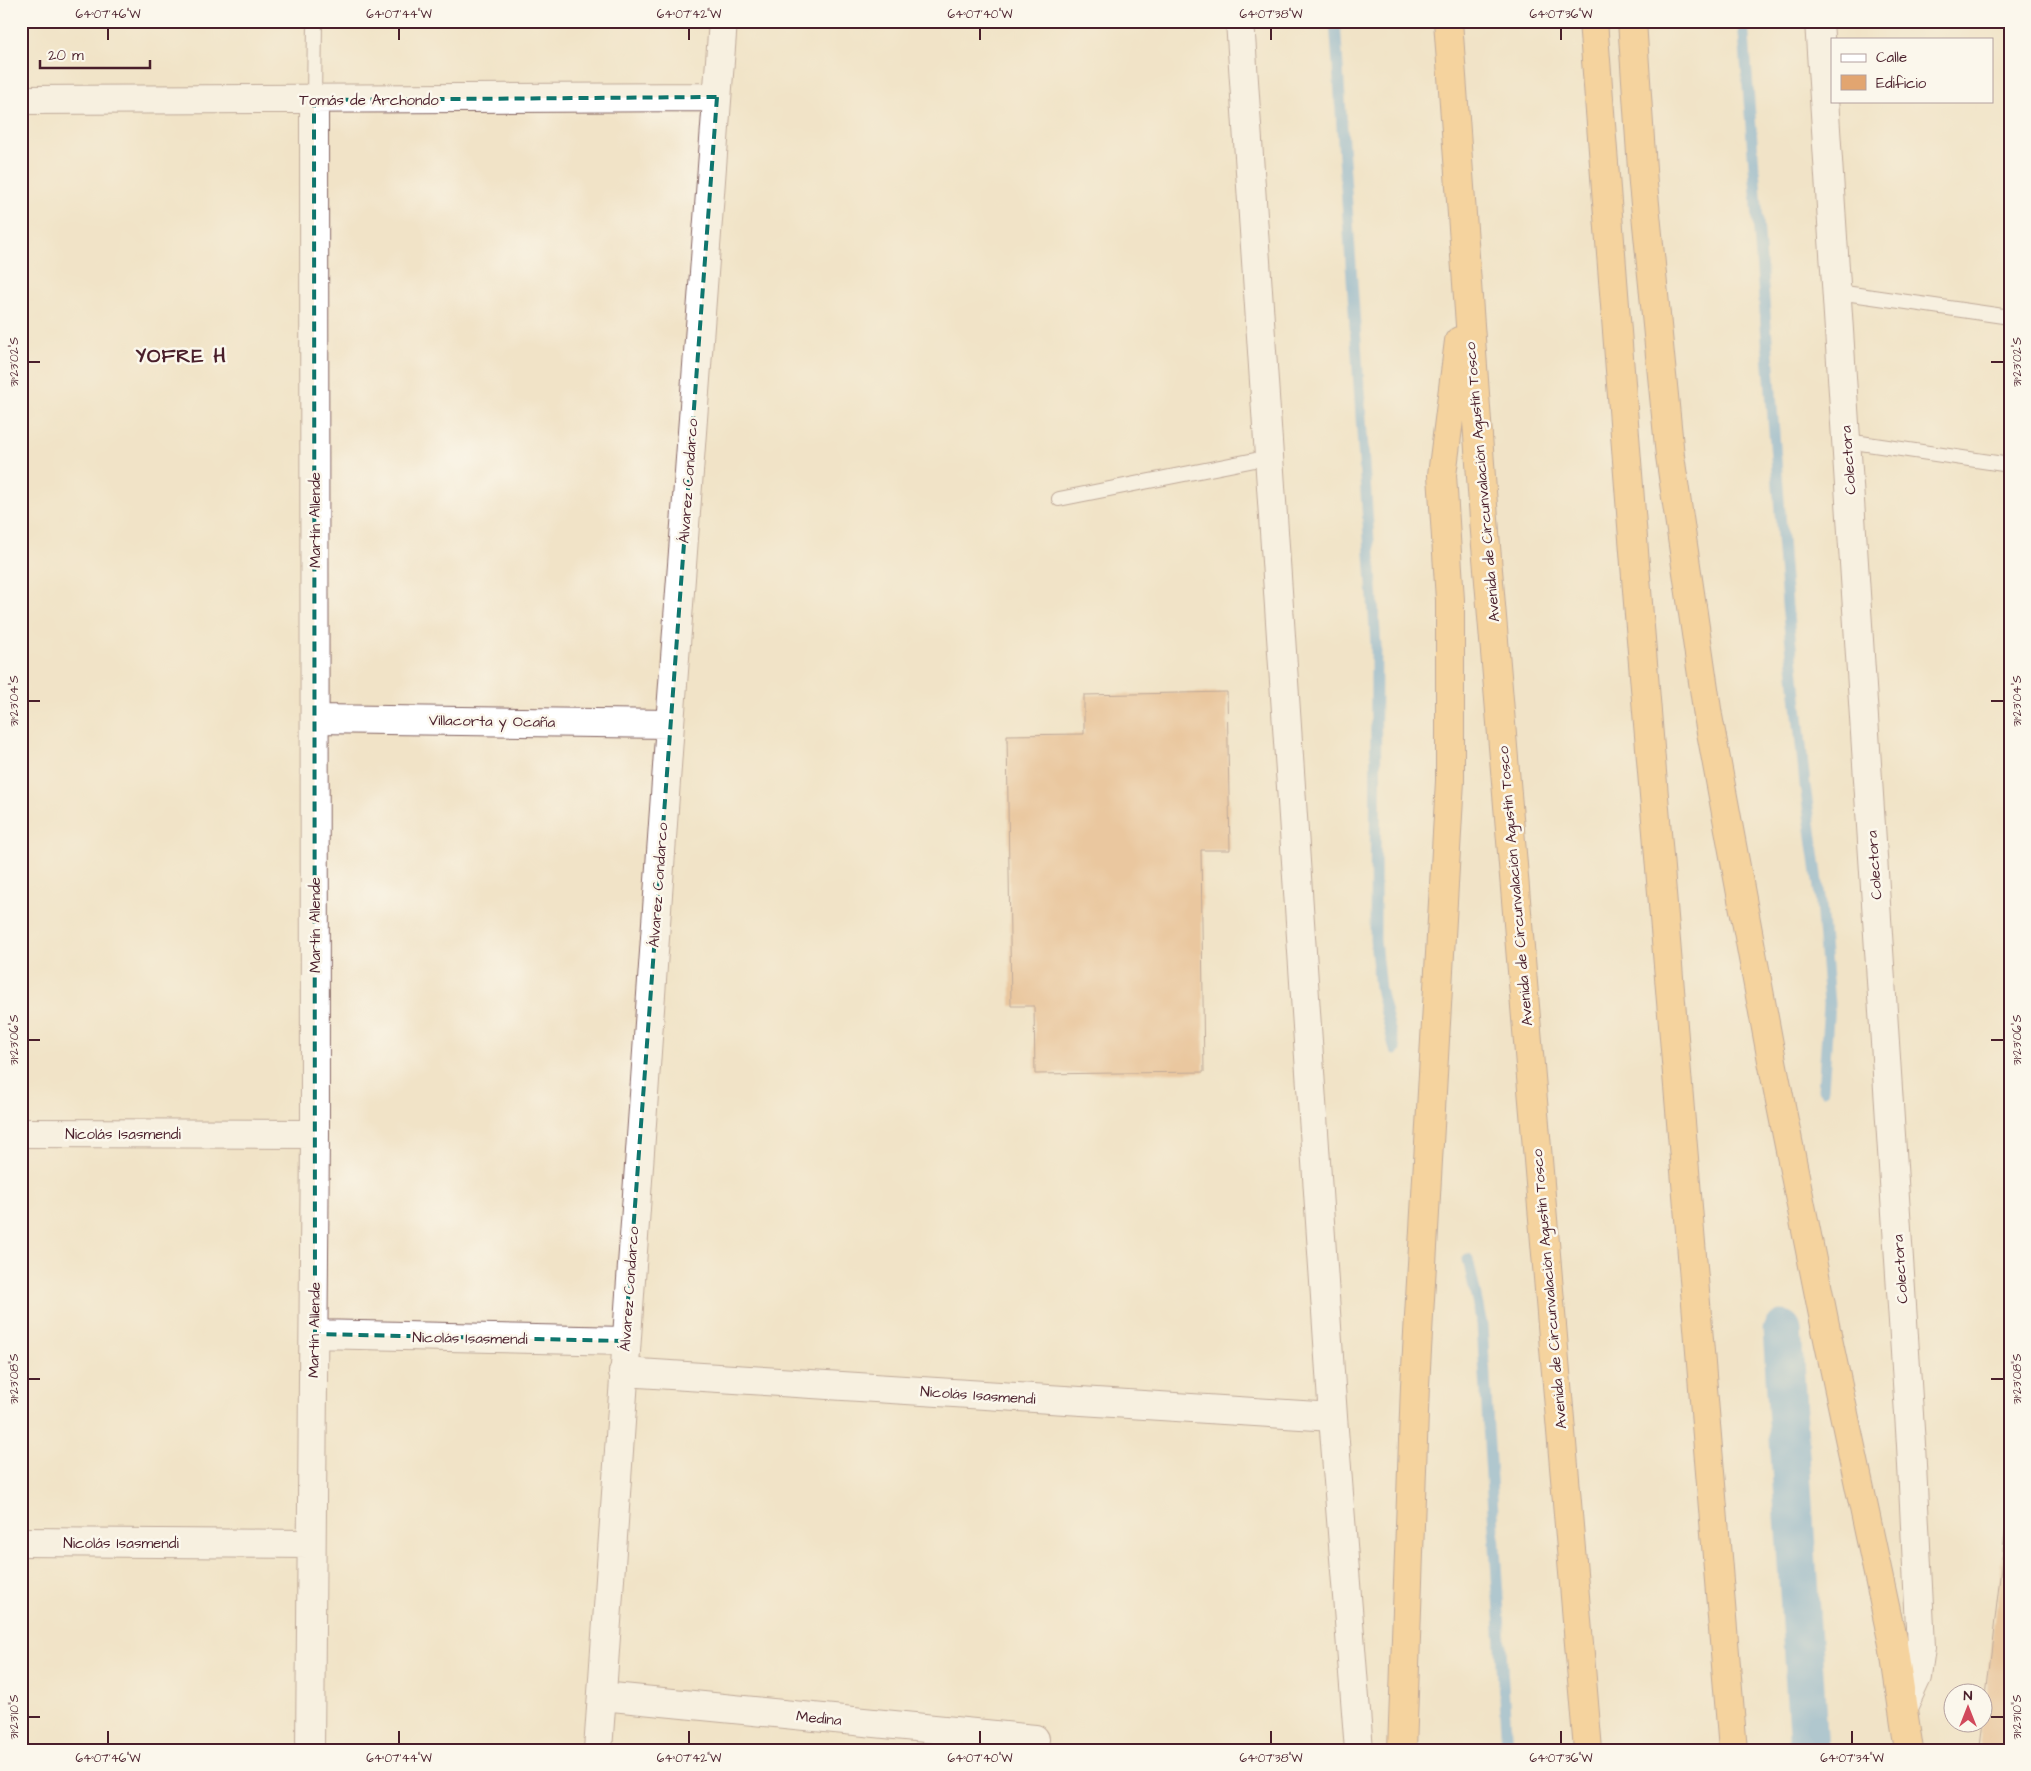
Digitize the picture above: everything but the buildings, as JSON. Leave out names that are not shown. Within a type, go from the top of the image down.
[{"type":"highway","name":"Avenida de Circunvalación Agustín Tosco","points":[[1448,21],[1466,282],[1531,1084],[1588,1750]]},
{"type":"highway","points":[[1593,21],[1632,534],[1733,1750]]},
{"type":"highway","points":[[1632,21],[1643,184],[1670,456],[1707,707],[1777,1085],[1904,1705],[1909,1750]]},
{"type":"highway","points":[[1402,1750],[1416,1358],[1450,781],[1450,600],[1442,475],[1466,282]]},
{"type":"street","name":"Álvarez Condarco","points":[[598,1750],[625,1341],[723,21]]},
{"type":"street","points":[[1240,21],[1332,1417],[1359,1750]]},
{"type":"street","name":"Colectora","points":[[1819,21],[1838,292],[1911,1446],[1921,1647],[1917,1676],[1904,1705]]},
{"type":"street","name":"Tomás de Archondo","points":[[21,100],[717,97]]},
{"type":"street","name":"Martín Allende","points":[[310,1750],[310,1544],[315,1334],[314,100]]},
{"type":"street","name":"Villacorta y Ocaña","points":[[315,719],[670,724]]},
{"type":"street","name":"Nicolás Isasmendi","points":[[21,1133],[315,1134]]},
{"type":"street","name":"Nicolás Isasmendi","points":[[315,1334],[625,1341]]},
{"type":"street","name":"Nicolás Isasmendi","points":[[623,1372],[1332,1417]]},
{"type":"street","name":"Nicolás Isasmendi","points":[[21,1542],[310,1544]]},
{"type":"street","name":"Medina","points":[[602,1696],[1035,1739]]},
{"type":"lane","points":[[314,100],[315,21]]},
{"type":"lane","points":[[1838,292],[2010,317]]},
{"type":"lane","points":[[1847,441],[2010,465]]},
{"type":"lane","points":[[1060,498],[1270,457]]},
{"type":"highlighted area","points":[[717,97],[625,1341],[315,1334],[314,100]]},
{"type":"waterway","points":[[1335,21],[1376,646],[1375,940],[1380,989],[1395,1050]]},
{"type":"waterway","points":[[1743,21],[1787,605],[1805,785],[1821,904],[1829,1004],[1823,1089]]},
{"type":"waterway","points":[[1468,1259],[1482,1325],[1507,1750]]},
{"type":"waterway","points":[[1782,1330],[1809,1750]]},
{"type":"district","name":"YOFRE H","points":[[181,355]]}]
